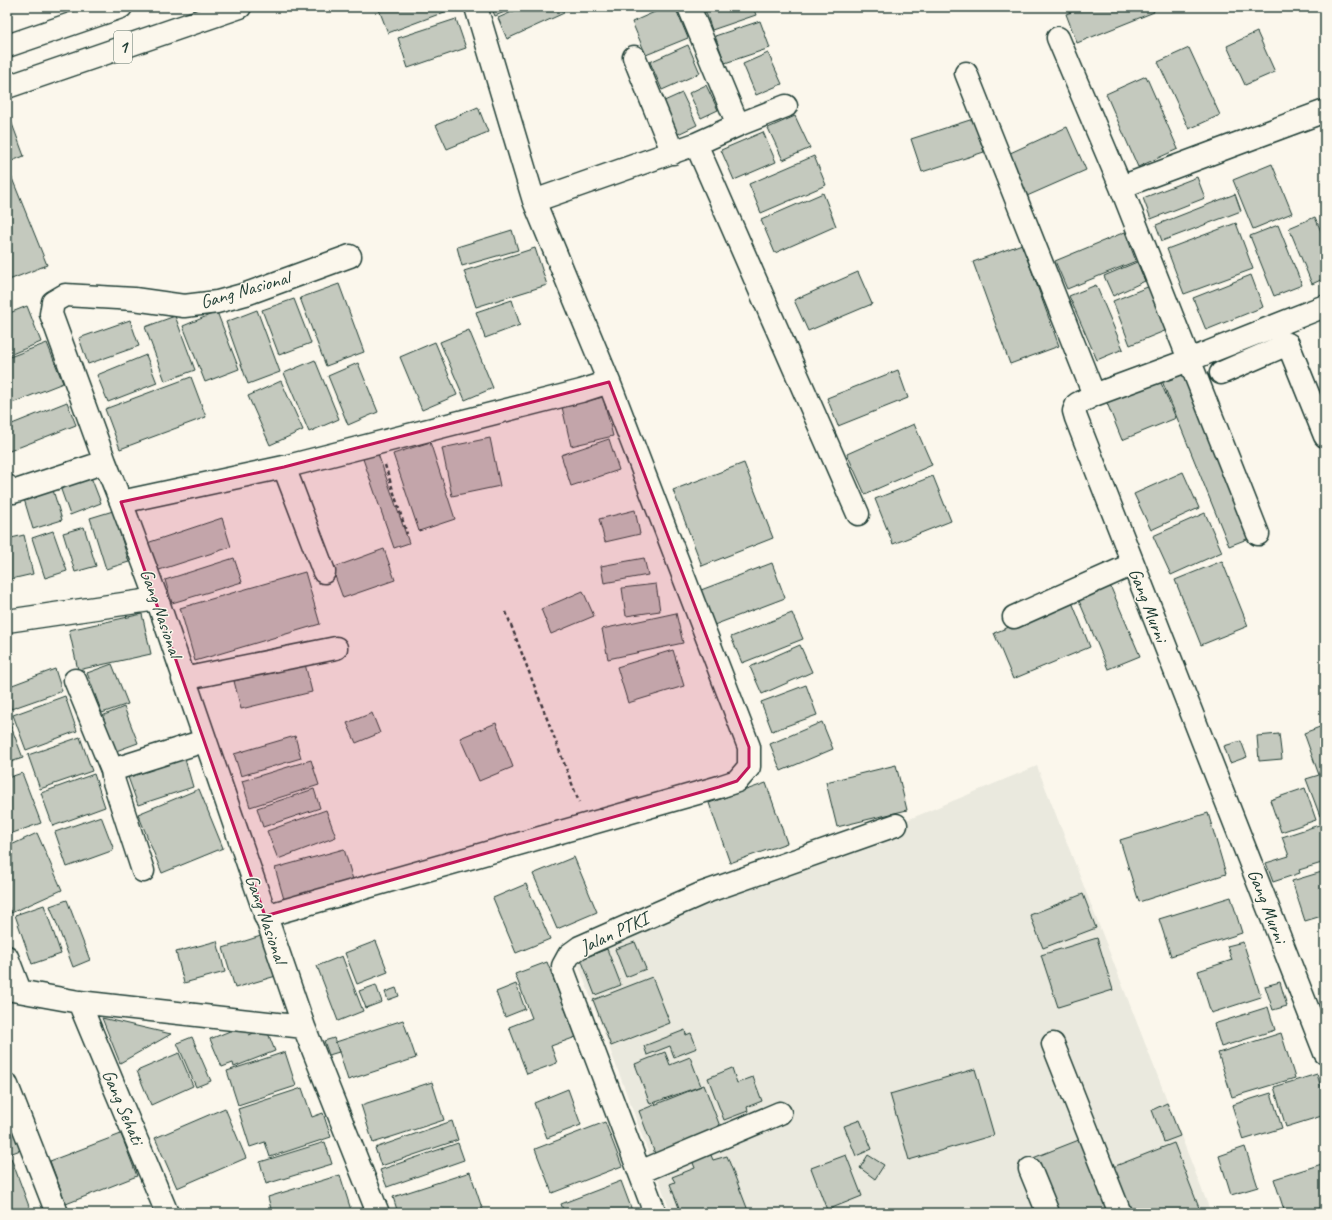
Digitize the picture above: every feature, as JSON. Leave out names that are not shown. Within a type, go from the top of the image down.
[{"type":"main road","name":"1","points":[[7,46],[121,7]]},
{"type":"main road","name":"1","points":[[7,87],[240,7]]},
{"type":"main road","points":[[265,916],[588,825],[737,781],[749,767],[749,747],[608,382],[534,201],[476,7]]},
{"type":"main road","points":[[689,7],[738,125]]},
{"type":"main road","points":[[1058,38],[1121,187],[1258,534]]},
{"type":"main road","points":[[634,57],[673,152]]},
{"type":"main road","points":[[966,73],[1094,395]]},
{"type":"main road","points":[[534,201],[696,144],[786,106]]},
{"type":"main road","points":[[1121,187],[1325,111]]},
{"type":"main road","points":[[696,144],[858,514]]},
{"type":"main road","name":"Gang Nasional","points":[[350,256],[246,294],[216,302],[184,306],[134,299],[65,295],[53,302],[51,307],[53,319],[156,599],[304,1028],[378,1213]]},
{"type":"main road","name":"Gang Murni","points":[[1325,306],[1189,360],[1094,395],[1077,404],[1074,411],[1132,564],[1325,1053]]},
{"type":"main road","points":[[1221,373],[1288,344],[1325,436]]},
{"type":"main road","points":[[121,502],[284,467],[580,391],[608,382]]},
{"type":"main road","points":[[7,486],[10,492],[14,492],[105,462]]},
{"type":"main road","points":[[284,467],[324,572]]},
{"type":"main road","points":[[1014,617],[1132,564]]},
{"type":"main road","points":[[7,621],[156,599]]},
{"type":"main road","points":[[183,679],[336,648]]},
{"type":"main road","points":[[75,680],[112,770],[143,871]]},
{"type":"main road","points":[[112,770],[204,741]]},
{"type":"main road","name":"Jalan PTKI","points":[[655,1213],[564,973],[563,966],[569,955],[580,947],[703,893],[896,824]]},
{"type":"main road","points":[[7,957],[13,990],[79,1002],[304,1028]]},
{"type":"main road","name":"Gang Sehati","points":[[79,1002],[167,1213]]},
{"type":"main road","points":[[1053,1044],[1120,1213]]},
{"type":"main road","points":[[7,1085],[56,1213]]},
{"type":"main road","points":[[640,1172],[780,1113]]},
{"type":"main road","points":[[1030,1170],[1048,1213]]},
{"type":"path","points":[[378,443],[407,534]]},
{"type":"path","points":[[506,612],[588,825]]},
{"type":"highlighted area","points":[[609,382],[749,747],[749,767],[737,781],[719,787],[265,916],[121,502],[284,467]]},
{"type":"shaded area","points":[[1037,766],[1211,1213],[671,1213],[576,958]]},
{"type":"building","points":[[378,7],[458,7],[388,33]]},
{"type":"building","points":[[491,7],[517,7],[495,16]]},
{"type":"building","points":[[523,7],[561,7],[564,13],[507,39],[498,18]]},
{"type":"building","points":[[666,7],[675,7],[688,38],[646,55],[632,22]]},
{"type":"building","points":[[704,7],[753,7],[756,15],[712,30]]},
{"type":"building","points":[[1084,7],[1152,7],[1154,12],[1077,43],[1066,14]]},
{"type":"building","points":[[456,19],[466,48],[408,68],[398,38]]},
{"type":"building","points":[[760,21],[770,48],[725,63],[715,36]]},
{"type":"building","points":[[1257,32],[1275,72],[1245,85],[1227,46]]},
{"type":"building","points":[[688,45],[700,73],[662,90],[650,62]]},
{"type":"building","points":[[1189,48],[1220,115],[1189,129],[1158,62]]},
{"type":"building","points":[[768,53],[782,84],[756,95],[743,64]]},
{"type":"building","points":[[1146,76],[1178,149],[1138,167],[1106,94]]},
{"type":"building","points":[[706,85],[718,110],[701,118],[689,93]]},
{"type":"building","points":[[682,93],[697,125],[676,135],[662,102]]},
{"type":"building","points":[[478,107],[488,132],[447,149],[436,125]]},
{"type":"building","points":[[795,116],[810,148],[783,160],[768,128]]},
{"type":"building","points":[[973,119],[984,152],[922,172],[911,139]]},
{"type":"building","points":[[11,121],[24,156],[7,163],[7,122]]},
{"type":"building","points":[[1067,127],[1086,170],[1027,196],[1008,154]]},
{"type":"building","points":[[763,132],[776,162],[734,180],[721,150]]},
{"type":"building","points":[[814,156],[826,185],[761,213],[749,184]]},
{"type":"building","points":[[1272,164],[1292,213],[1253,229],[1233,180]]},
{"type":"building","points":[[7,166],[47,265],[9,280],[7,276]]},
{"type":"building","points":[[1197,177],[1205,198],[1151,219],[1143,198]]},
{"type":"building","points":[[823,193],[836,226],[775,253],[761,220]]},
{"type":"building","points":[[1235,194],[1241,211],[1162,241],[1156,225]]},
{"type":"building","points":[[1315,217],[1325,241],[1325,278],[1312,284],[1289,228]]},
{"type":"building","points":[[1236,223],[1253,269],[1184,294],[1167,249]]},
{"type":"building","points":[[1278,225],[1302,285],[1274,296],[1250,236]]},
{"type":"building","points":[[512,230],[518,250],[462,266],[457,247]]},
{"type":"building","points":[[1125,232],[1136,261],[1067,289],[1055,261]]},
{"type":"building","points":[[1022,244],[1059,346],[1010,364],[973,262]]},
{"type":"building","points":[[535,248],[547,285],[476,307],[464,271]]},
{"type":"building","points":[[1137,262],[1145,281],[1113,296],[1104,276]]},
{"type":"building","points":[[858,272],[872,304],[808,331],[794,300]]},
{"type":"building","points":[[1251,275],[1263,307],[1206,330],[1193,298]]},
{"type":"building","points":[[339,284],[364,352],[326,366],[300,298]]},
{"type":"building","points":[[1096,285],[1123,349],[1097,360],[1069,296]]},
{"type":"building","points":[[1150,286],[1167,330],[1130,345],[1113,301]]},
{"type":"building","points":[[294,299],[311,343],[279,355],[262,310]]},
{"type":"building","points":[[512,300],[520,325],[485,338],[476,312]]},
{"type":"building","points":[[27,306],[41,342],[7,356],[7,314]]},
{"type":"building","points":[[257,310],[280,372],[248,384],[226,322]]},
{"type":"building","points":[[217,312],[239,369],[205,382],[183,326]]},
{"type":"building","points":[[175,316],[195,370],[165,381],[145,327]]},
{"type":"building","points":[[130,320],[139,346],[88,364],[79,338]]},
{"type":"building","points":[[469,330],[493,388],[465,400],[440,342]]},
{"type":"building","points":[[435,342],[457,395],[422,410],[400,357]]},
{"type":"building","points":[[47,343],[63,383],[7,405],[7,358]]},
{"type":"building","points":[[146,355],[157,383],[108,402],[97,375]]},
{"type":"building","points":[[315,360],[339,419],[309,432],[284,373]]},
{"type":"building","points":[[358,363],[378,412],[348,425],[328,376]]},
{"type":"building","points":[[1187,365],[1255,536],[1229,546],[1160,376]]},
{"type":"building","points":[[898,370],[908,398],[838,426],[827,398]]},
{"type":"building","points":[[1158,376],[1176,418],[1122,440],[1105,398]]},
{"type":"building","points":[[191,377],[206,417],[120,449],[105,409]]},
{"type":"building","points":[[281,381],[303,430],[270,445],[248,396]]},
{"type":"building","points":[[603,397],[613,436],[571,446],[562,407]]},
{"type":"building","points":[[67,402],[76,425],[7,452],[7,426]]},
{"type":"building","points":[[914,424],[932,465],[865,494],[847,454]]},
{"type":"building","points":[[490,438],[500,486],[452,496],[442,448]]},
{"type":"building","points":[[609,439],[619,470],[571,486],[561,455]]},
{"type":"building","points":[[430,442],[455,519],[419,531],[393,454]]},
{"type":"building","points":[[378,454],[409,543],[394,548],[363,459]]},
{"type":"building","points":[[744,463],[773,538],[702,566],[673,490]]},
{"type":"building","points":[[89,472],[101,503],[70,515],[59,484]]},
{"type":"building","points":[[1183,472],[1199,508],[1151,530],[1134,494]]},
{"type":"building","points":[[933,476],[951,521],[893,544],[875,499]]},
{"type":"building","points":[[53,490],[62,520],[33,529],[24,499]]},
{"type":"building","points":[[635,510],[640,534],[605,542],[599,519]]},
{"type":"building","points":[[113,511],[129,562],[106,569],[90,518]]},
{"type":"building","points":[[1205,513],[1222,552],[1171,575],[1153,536]]},
{"type":"building","points":[[222,518],[231,547],[153,572],[144,544]]},
{"type":"building","points":[[84,527],[96,566],[75,572],[63,533]]},
{"type":"building","points":[[53,531],[67,571],[45,578],[32,538]]},
{"type":"building","points":[[24,535],[33,574],[7,580],[7,539]]},
{"type":"building","points":[[384,549],[395,580],[343,598],[332,568]]},
{"type":"building","points":[[234,558],[242,582],[172,603],[165,580]]},
{"type":"building","points":[[644,558],[648,575],[604,583],[601,566]]},
{"type":"building","points":[[1222,561],[1248,626],[1201,645],[1175,580]]},
{"type":"building","points":[[772,563],[785,598],[714,625],[701,590]]},
{"type":"building","points":[[305,572],[320,624],[195,661],[180,608]]},
{"type":"building","points":[[1109,583],[1140,656],[1108,669],[1077,596]]},
{"type":"building","points":[[656,584],[660,611],[626,616],[622,588]]},
{"type":"building","points":[[583,591],[594,616],[551,634],[541,609]]},
{"type":"building","points":[[1072,602],[1090,647],[1013,679],[994,633]]},
{"type":"building","points":[[676,613],[683,643],[608,659],[602,629]]},
{"type":"building","points":[[792,613],[803,639],[742,663],[731,637]]},
{"type":"building","points":[[142,614],[151,654],[78,670],[69,630]]},
{"type":"building","points":[[800,645],[812,672],[762,694],[750,667]]},
{"type":"building","points":[[673,650],[684,686],[628,703],[617,667]]},
{"type":"building","points":[[112,664],[128,704],[102,713],[87,673]]},
{"type":"building","points":[[305,664],[312,692],[241,709],[234,681]]},
{"type":"building","points":[[55,669],[62,691],[11,709],[7,698],[7,687]]},
{"type":"building","points":[[806,685],[817,715],[772,731],[761,702]]},
{"type":"building","points":[[65,696],[77,731],[26,750],[13,715]]},
{"type":"building","points":[[124,707],[138,743],[116,751],[102,716]]},
{"type":"building","points":[[372,713],[380,733],[356,743],[347,723]]},
{"type":"building","points":[[7,716],[23,758],[7,763]]},
{"type":"building","points":[[822,722],[833,749],[781,771],[770,744]]},
{"type":"building","points":[[496,723],[513,767],[479,781],[460,738]]},
{"type":"building","points":[[1325,725],[1325,814],[1320,816],[1306,779],[1319,775],[1304,733]]},
{"type":"building","points":[[1279,734],[1282,759],[1259,761],[1257,736]]},
{"type":"building","points":[[295,736],[301,758],[241,776],[234,754]]},
{"type":"building","points":[[80,737],[92,771],[40,789],[28,755]]},
{"type":"building","points":[[1241,741],[1247,757],[1230,763],[1224,746]]},
{"type":"building","points":[[185,759],[193,787],[138,805],[128,777]]},
{"type":"building","points":[[311,760],[319,785],[250,807],[242,781]]},
{"type":"building","points":[[896,765],[907,810],[837,827],[826,782]]},
{"type":"building","points":[[22,773],[41,823],[7,835],[7,778]]},
{"type":"building","points":[[94,774],[105,807],[53,826],[41,793]]},
{"type":"building","points":[[766,783],[787,843],[730,863],[709,803]]},
{"type":"building","points":[[1305,788],[1316,820],[1281,832],[1270,800]]},
{"type":"building","points":[[199,789],[223,848],[162,873],[138,814]]},
{"type":"building","points":[[314,789],[320,808],[263,827],[257,808]]},
{"type":"building","points":[[326,810],[336,837],[278,859],[267,831]]},
{"type":"building","points":[[1208,813],[1226,874],[1139,902],[1120,840]]},
{"type":"building","points":[[101,816],[114,850],[67,867],[55,832]]},
{"type":"building","points":[[1325,823],[1325,862],[1299,870],[1300,873],[1273,882],[1266,863],[1289,856],[1282,837]]},
{"type":"building","points":[[37,833],[62,890],[11,913],[7,903],[7,847]]},
{"type":"building","points":[[344,849],[354,883],[285,903],[275,868]]},
{"type":"building","points":[[574,857],[597,912],[557,929],[533,874]]},
{"type":"building","points":[[1325,871],[1325,915],[1305,921],[1292,881]]},
{"type":"building","points":[[526,884],[550,939],[516,953],[493,898]]},
{"type":"building","points":[[1083,894],[1096,928],[1043,948],[1030,915]]},
{"type":"building","points":[[1231,897],[1242,933],[1171,956],[1159,919]]},
{"type":"building","points":[[67,900],[90,960],[73,967],[50,906]]},
{"type":"building","points":[[44,905],[61,954],[32,964],[15,915]]},
{"type":"building","points":[[264,935],[276,976],[235,988],[223,948]]},
{"type":"building","points":[[1097,938],[1113,990],[1058,1007],[1041,955]]},
{"type":"building","points":[[217,941],[225,972],[184,983],[176,952]]},
{"type":"building","points":[[376,941],[388,972],[357,984],[345,953]]},
{"type":"building","points":[[635,942],[646,969],[626,977],[615,949]]},
{"type":"building","points":[[1243,942],[1261,997],[1211,1013],[1198,971],[1232,960],[1227,946]]},
{"type":"building","points":[[607,949],[621,985],[595,995],[581,959]]},
{"type":"building","points":[[342,956],[363,1011],[338,1021],[317,966]]},
{"type":"building","points":[[547,962],[576,1037],[551,1046],[557,1063],[527,1074],[509,1027],[532,1018],[515,974]]},
{"type":"building","points":[[652,977],[670,1023],[611,1046],[593,1000]]},
{"type":"building","points":[[1280,982],[1287,1006],[1273,1010],[1265,986]]},
{"type":"building","points":[[516,984],[525,1009],[505,1017],[496,992]]},
{"type":"building","points":[[376,985],[382,1002],[366,1008],[359,991]]},
{"type":"building","points":[[396,988],[399,996],[388,1000],[385,992]]},
{"type":"building","points":[[1268,1007],[1275,1030],[1221,1047],[1214,1024]]},
{"type":"building","points":[[102,1018],[171,1034],[120,1063]]},
{"type":"building","points":[[403,1020],[416,1058],[348,1080],[336,1042]]},
{"type":"building","points":[[245,1025],[249,1035],[266,1028],[275,1051],[234,1067],[233,1063],[222,1067],[210,1039]]},
{"type":"building","points":[[685,1030],[686,1035],[691,1033],[697,1048],[674,1057],[670,1046],[647,1055],[644,1046]]},
{"type":"building","points":[[1281,1033],[1295,1078],[1232,1097],[1218,1053]]},
{"type":"building","points":[[192,1037],[211,1081],[196,1087],[177,1043]]},
{"type":"building","points":[[334,1038],[339,1052],[329,1055],[324,1041]]},
{"type":"building","points":[[285,1052],[296,1086],[238,1105],[227,1071]]},
{"type":"building","points":[[665,1052],[670,1065],[690,1057],[701,1086],[650,1104],[635,1064]]},
{"type":"building","points":[[179,1053],[193,1086],[151,1105],[137,1071]]},
{"type":"building","points":[[732,1068],[737,1083],[753,1077],[762,1101],[747,1107],[748,1111],[724,1120],[708,1078]]},
{"type":"building","points":[[975,1069],[994,1135],[909,1160],[890,1094]]},
{"type":"building","points":[[1317,1074],[1325,1100],[1325,1115],[1286,1127],[1274,1087]]},
{"type":"building","points":[[432,1082],[444,1120],[373,1143],[361,1105]]},
{"type":"building","points":[[704,1085],[723,1134],[657,1159],[639,1111]]},
{"type":"building","points":[[302,1088],[312,1117],[323,1113],[331,1137],[270,1157],[265,1142],[250,1147],[238,1109]]},
{"type":"building","points":[[568,1089],[581,1125],[547,1138],[534,1103]]},
{"type":"building","points":[[1271,1093],[1282,1128],[1243,1140],[1232,1105]]},
{"type":"building","points":[[1167,1103],[1180,1136],[1164,1142],[1152,1110]]},
{"type":"building","points":[[225,1108],[246,1158],[177,1188],[155,1138]]},
{"type":"building","points":[[860,1120],[872,1149],[856,1156],[844,1126]]},
{"type":"building","points":[[452,1121],[458,1140],[381,1166],[375,1148]]},
{"type":"building","points":[[605,1122],[622,1166],[552,1193],[535,1149]]},
{"type":"building","points":[[16,1131],[23,1149],[7,1155],[7,1135]]},
{"type":"building","points":[[121,1134],[137,1176],[66,1204],[50,1161]]},
{"type":"building","points":[[1084,1138],[1113,1213],[1055,1213],[1033,1158]]},
{"type":"building","points":[[325,1142],[332,1164],[266,1184],[260,1162]]},
{"type":"building","points":[[458,1143],[464,1160],[387,1187],[380,1170]]},
{"type":"building","points":[[1174,1143],[1201,1213],[1131,1213],[1113,1167]]},
{"type":"building","points":[[1245,1147],[1258,1187],[1231,1195],[1219,1156]]},
{"type":"building","points":[[708,1148],[713,1160],[727,1156],[749,1213],[681,1213],[670,1184],[675,1182],[672,1177],[695,1168],[690,1155]]},
{"type":"building","points":[[846,1155],[862,1196],[827,1210],[811,1168]]},
{"type":"building","points":[[868,1155],[884,1165],[875,1179],[860,1168]]},
{"type":"building","points":[[11,1158],[30,1209],[20,1213],[7,1213],[7,1160]]},
{"type":"building","points":[[1325,1163],[1325,1207],[1305,1213],[1285,1213],[1274,1179]]},
{"type":"building","points":[[470,1172],[483,1211],[478,1213],[398,1213],[393,1197]]},
{"type":"building","points":[[340,1175],[351,1210],[342,1213],[272,1213],[268,1197]]},
{"type":"building","points":[[621,1181],[633,1213],[564,1213],[561,1204]]}]
